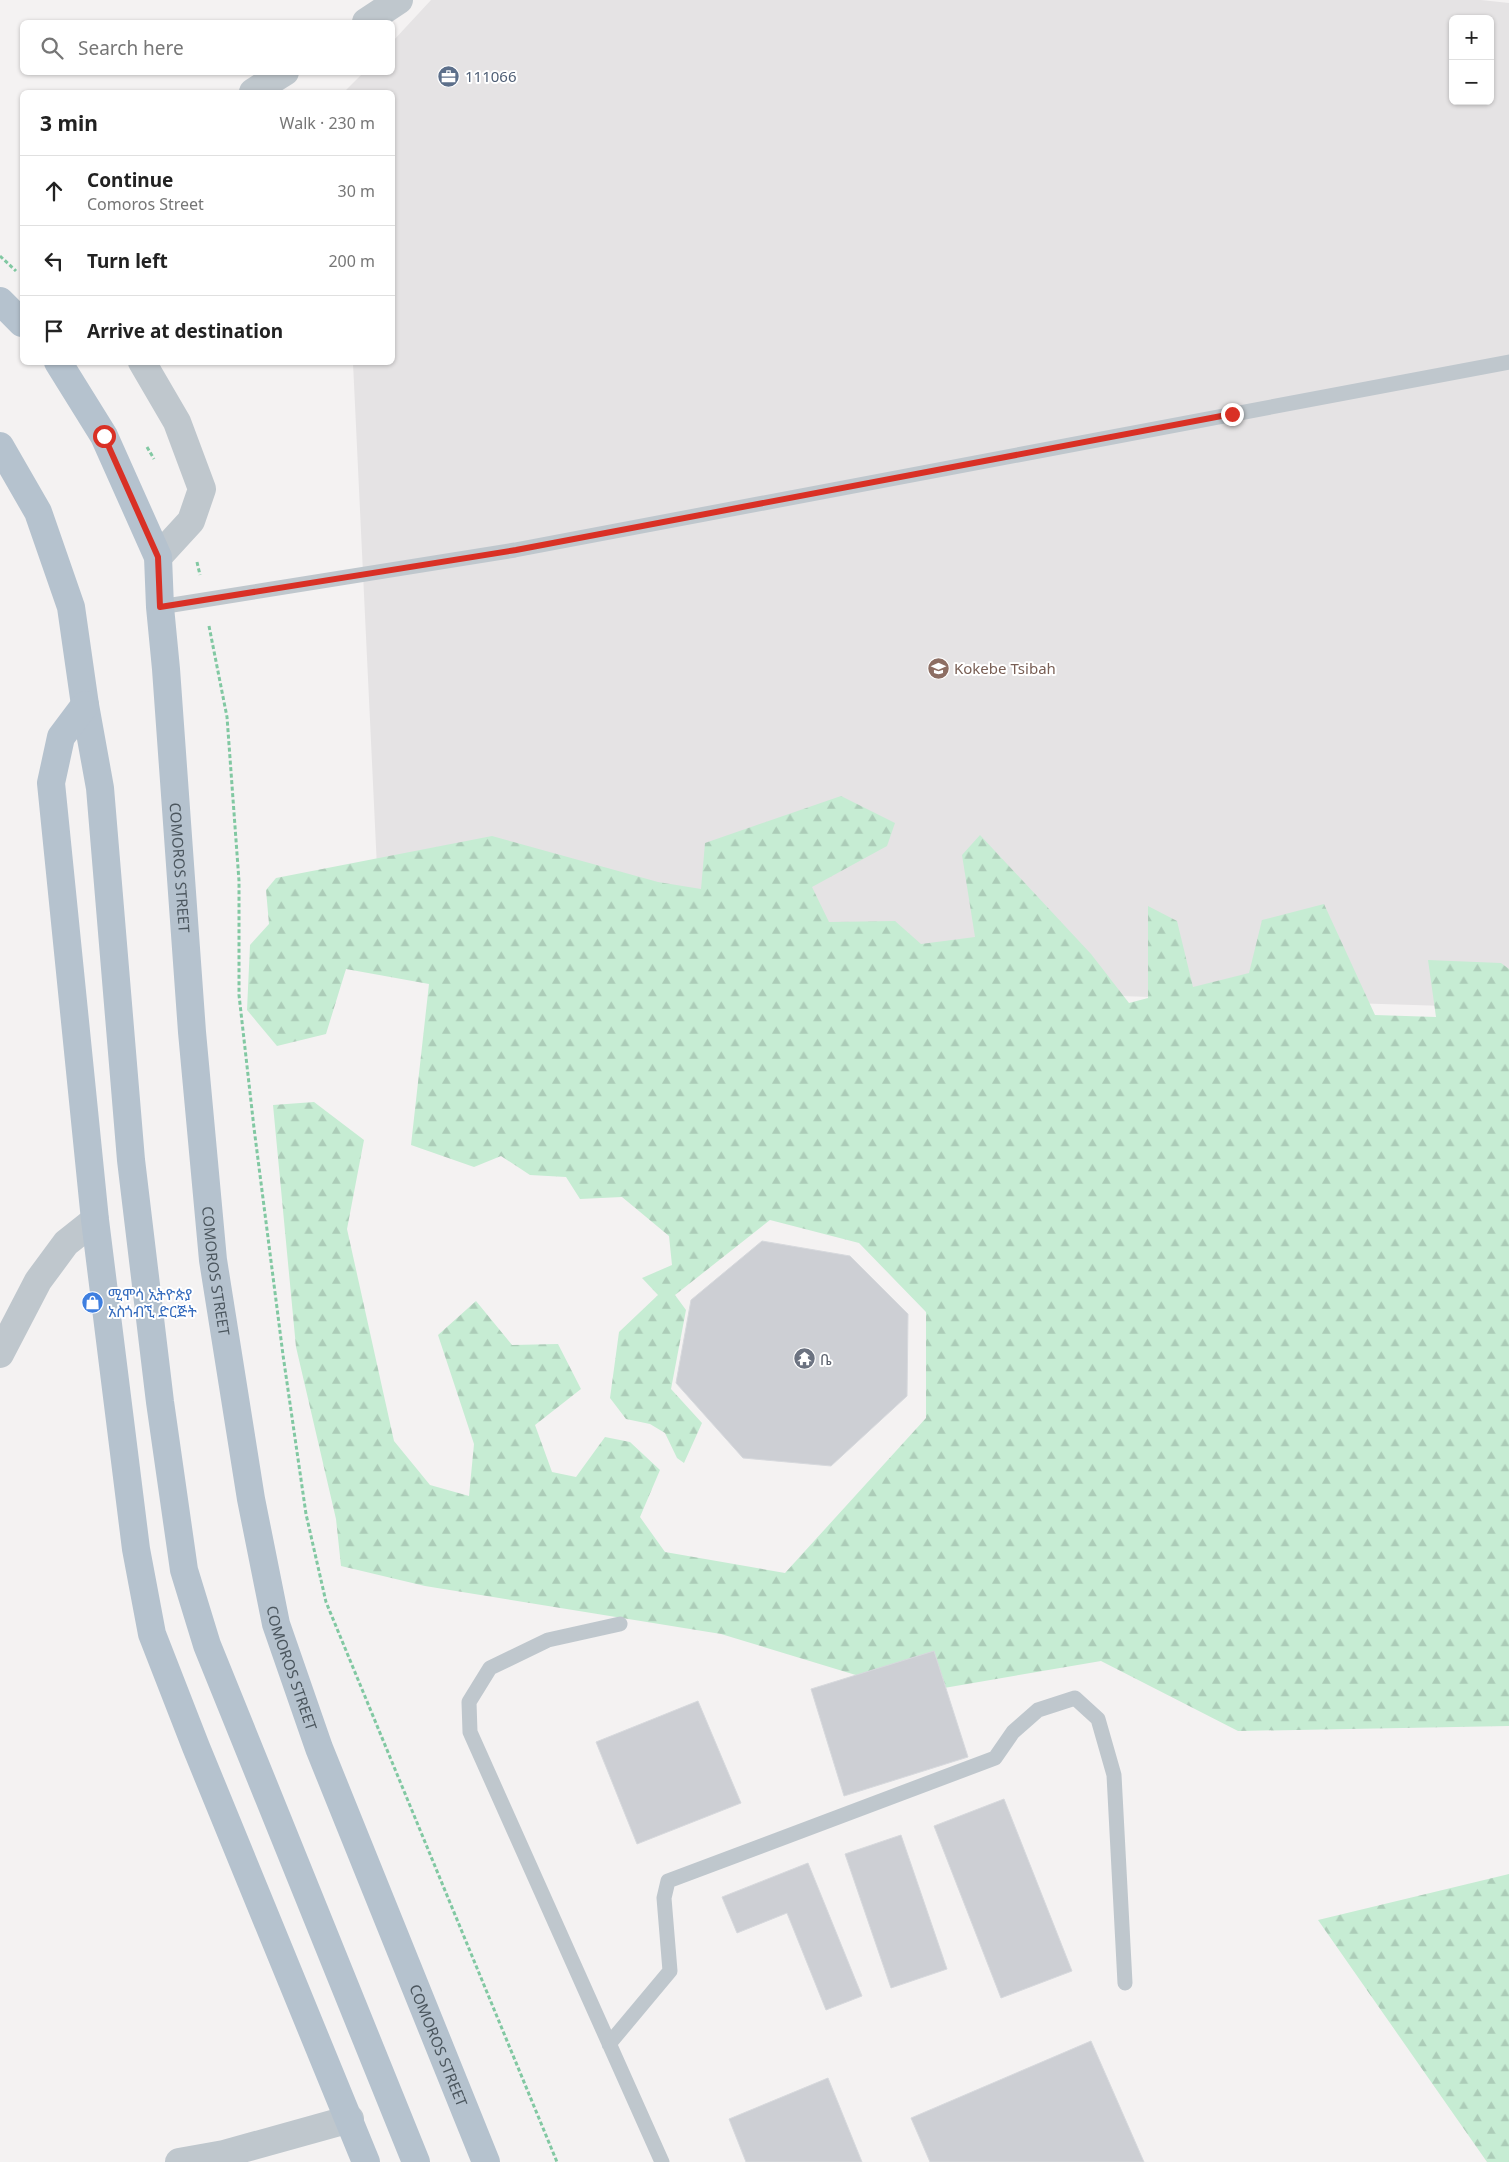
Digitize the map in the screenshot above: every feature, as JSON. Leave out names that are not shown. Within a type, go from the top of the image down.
[{"type":"main road","points":[[0,301],[20,321]]},
{"type":"main road","name":"COMOROS STREET","points":[[60,365],[104,436],[158,557],[160,607],[192,1032],[213,1260],[251,1499],[276,1624],[319,1748],[486,2162]]},
{"type":"main road","points":[[0,446],[38,512],[71,607],[85,705],[100,788],[131,1160],[160,1402],[184,1570],[206,1646],[416,2162]]},
{"type":"main road","points":[[85,705],[61,737],[52,783],[96,1220],[136,1549],[152,1634],[196,1747],[366,2162]]},
{"type":"street","points":[[369,20],[399,0]]},
{"type":"street","points":[[255,90],[280,75]]},
{"type":"street","points":[[144,365],[177,422],[202,489],[191,521],[158,557]]},
{"type":"street","points":[[0,1354],[38,1281],[66,1243],[96,1220]]},
{"type":"street","points":[[178,2162],[224,2154],[350,2119]]},
{"type":"lane","points":[[160,607],[516,550],[1509,362]]},
{"type":"lane","points":[[620,1624],[548,1640],[490,1668],[469,1702],[470,1732],[662,2162]]},
{"type":"lane","points":[[609,2044],[670,1972],[664,1898],[668,1881],[995,1758],[1013,1732],[1038,1710],[1075,1698],[1098,1719],[1114,1774],[1125,1983]]},
{"type":"path","points":[[0,256],[20,276]]},
{"type":"path","points":[[145,444],[155,461]]},
{"type":"path","points":[[191,521],[204,601],[227,717],[240,881],[239,995],[283,1355],[310,1532],[326,1602],[557,2162]]},
{"type":"shaded area","name":"Kokebe Tsibah","points":[[431,0],[1481,0],[1509,3],[1509,1008],[382,973],[353,365],[395,365],[395,90],[346,90],[361,75],[395,75],[395,39]]},
{"type":"green space","points":[[841,796],[895,823],[887,846],[812,887],[829,922],[895,921],[921,944],[975,937],[962,855],[980,835],[1091,954],[1129,1003],[1148,998],[1148,906],[1177,921],[1193,987],[1249,973],[1262,920],[1324,904],[1375,1015],[1436,1017],[1428,960],[1501,963],[1509,969],[1509,1726],[1238,1731],[1101,1661],[915,1693],[721,1634],[425,1586],[341,1566],[336,1519],[296,1347],[273,1105],[314,1102],[364,1140],[347,1229],[394,1441],[430,1485],[469,1496],[474,1444],[438,1335],[476,1301],[512,1345],[558,1344],[581,1389],[535,1425],[552,1472],[576,1477],[605,1437],[630,1442],[660,1470],[640,1517],[665,1552],[785,1573],[926,1418],[926,1312],[859,1243],[770,1220],[675,1295],[686,1310],[671,1389],[702,1423],[684,1463],[677,1458],[665,1433],[650,1424],[626,1419],[610,1398],[619,1332],[658,1295],[642,1278],[672,1265],[669,1236],[622,1197],[580,1199],[566,1177],[530,1175],[501,1156],[474,1167],[411,1145],[429,984],[346,969],[326,1034],[277,1046],[247,1010],[250,945],[269,924],[266,890],[276,878],[492,836],[658,882],[701,889],[705,843]]},
{"type":"green space","points":[[1509,1874],[1509,2162],[1487,2162],[1318,1920]]},
{"type":"building","points":[[762,1241],[850,1256],[908,1314],[907,1396],[831,1466],[743,1458],[676,1383],[691,1300]]},
{"type":"building","points":[[934,1651],[968,1757],[844,1796],[811,1689]]},
{"type":"building","points":[[698,1701],[741,1803],[637,1844],[596,1742]]},
{"type":"building","points":[[1004,1799],[1072,1971],[1001,1998],[934,1826]]},
{"type":"building","points":[[901,1835],[947,1969],[891,1988],[845,1854]]},
{"type":"building","points":[[808,1863],[862,1996],[826,2010],[787,1913],[737,1933],[722,1897]]},
{"type":"building","points":[[1091,2041],[1144,2162],[930,2162],[911,2118]]},
{"type":"building","points":[[828,2078],[862,2162],[746,2162],[729,2119]]},
{"type":"place","name":"111066","points":[[449,76]]},
{"type":"place","name":"Kokebe Tsibah","points":[[938,668]]},
{"type":"place","name":"ሚሞሳ ኢትዮጵያ አስጎብኚ ድርጅት","points":[[92,1303]]},
{"type":"place","name":"ቤ","points":[[804,1359]]},
{"type":"route","points":[[104,436],[158,557],[160,607],[516,550],[1232,414]]}]
